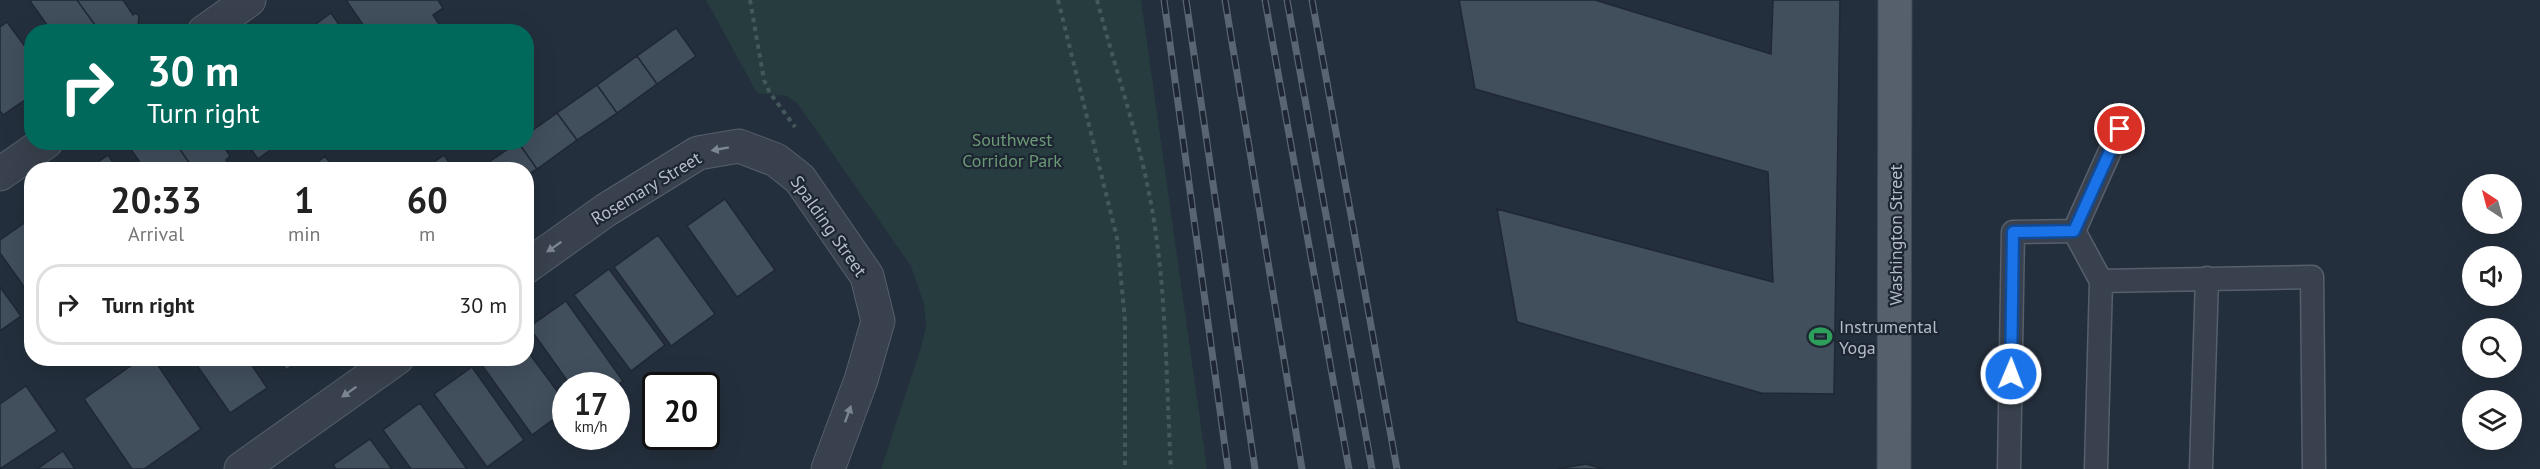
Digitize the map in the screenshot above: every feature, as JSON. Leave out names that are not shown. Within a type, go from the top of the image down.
[{"type":"main road","name":"Washington Street","points":[[1894,469],[1895,0]]},
{"type":"street","points":[[215,24],[249,0]]},
{"type":"street","name":"Rosemary Street","points":[[534,261],[606,210],[698,153],[739,146],[776,160]]},
{"type":"street","points":[[0,174],[34,150]]},
{"type":"street","name":"Spalding Street","points":[[776,160],[800,179],[867,276],[878,321],[861,380],[828,469]]},
{"type":"street","points":[[241,469],[386,366]]},
{"type":"lane","points":[[2074,231],[2120,129]]},
{"type":"lane","points":[[2074,231],[2101,281],[2096,469]]},
{"type":"lane","points":[[2009,469],[2013,232],[2074,231]]},
{"type":"lane","points":[[2101,281],[2312,277],[2314,469]]},
{"type":"lane","points":[[2201,469],[2208,278]]},
{"type":"path","points":[[1058,0],[1117,238],[1125,321],[1125,469]]},
{"type":"path","points":[[1097,0],[1141,158],[1153,214],[1164,291],[1171,469]]},
{"type":"green space","name":"Southwest Corridor Park","points":[[706,0],[1141,0],[1207,469],[881,469],[926,327],[924,304],[911,266],[798,104],[787,96],[757,93]]},
{"type":"building","points":[[77,0],[94,24],[46,24],[30,1]]},
{"type":"building","points":[[77,0],[123,0],[133,15],[136,13],[139,16],[138,24],[94,24]]},
{"type":"building","points":[[346,0],[438,0],[443,8],[433,15],[439,24],[362,24]]},
{"type":"building","points":[[1459,0],[1595,0],[1771,54],[1773,0],[1840,0],[1834,394],[1761,393],[1517,322],[1497,209],[1773,282],[1768,172],[1475,89]]},
{"type":"building","points":[[331,13],[339,24],[316,24]]},
{"type":"building","points":[[7,22],[24,45],[24,101],[3,115],[0,111],[0,27]]},
{"type":"building","points":[[676,28],[696,56],[657,84],[637,56]]},
{"type":"building","points":[[637,56],[657,84],[617,113],[597,85]]},
{"type":"building","points":[[597,85],[617,113],[577,140],[557,113]]},
{"type":"building","points":[[557,113],[577,140],[537,169],[524,150],[534,150],[534,129]]},
{"type":"building","points":[[131,150],[180,150],[189,162],[140,162]]},
{"type":"building","points":[[180,150],[226,150],[230,156],[226,160],[227,162],[189,162]]},
{"type":"building","points":[[252,150],[270,150],[258,159]]},
{"type":"building","points":[[506,150],[524,150],[532,162],[489,162]]},
{"type":"building","points":[[108,155],[113,162],[98,162]]},
{"type":"building","points":[[444,155],[449,162],[434,162]]},
{"type":"building","points":[[325,156],[329,162],[318,162]]},
{"type":"building","points":[[725,199],[775,270],[737,297],[687,226]]},
{"type":"building","points":[[24,223],[24,287],[0,253],[0,240]]},
{"type":"building","points":[[658,235],[715,314],[671,346],[614,267]]},
{"type":"building","points":[[609,269],[665,345],[631,371],[574,295]]},
{"type":"building","points":[[0,287],[21,316],[0,331]]},
{"type":"building","points":[[566,301],[617,372],[561,372],[534,334],[534,323]]},
{"type":"building","points":[[534,360],[552,384],[552,420],[532,435],[483,366],[534,366]]},
{"type":"building","points":[[131,366],[158,366],[201,429],[144,469],[132,469],[84,399]]},
{"type":"building","points":[[198,366],[252,366],[267,388],[230,413]]},
{"type":"building","points":[[472,367],[524,440],[487,467],[434,394]]},
{"type":"building","points":[[26,386],[57,431],[0,469],[0,404]]},
{"type":"building","points":[[420,403],[467,469],[411,469],[383,430]]},
{"type":"building","points":[[370,439],[392,469],[336,469],[333,465]]},
{"type":"building","points":[[63,451],[75,469],[37,469]]},
{"type":"building","points":[[1586,464],[1604,469],[1557,469]]},
{"type":"railway","points":[[1164,0],[1228,469]]},
{"type":"railway","points":[[1186,0],[1255,469]]},
{"type":"railway","points":[[1225,0],[1302,469]]},
{"type":"railway","points":[[1265,0],[1349,469]]},
{"type":"railway","points":[[1287,0],[1372,469]]},
{"type":"railway","points":[[1312,0],[1397,469]]},
{"type":"place","name":"Instrumental Yoga","points":[[1821,336]]},
{"type":"route","points":[[2011,374],[2013,232],[2074,231],[2120,129]]}]
